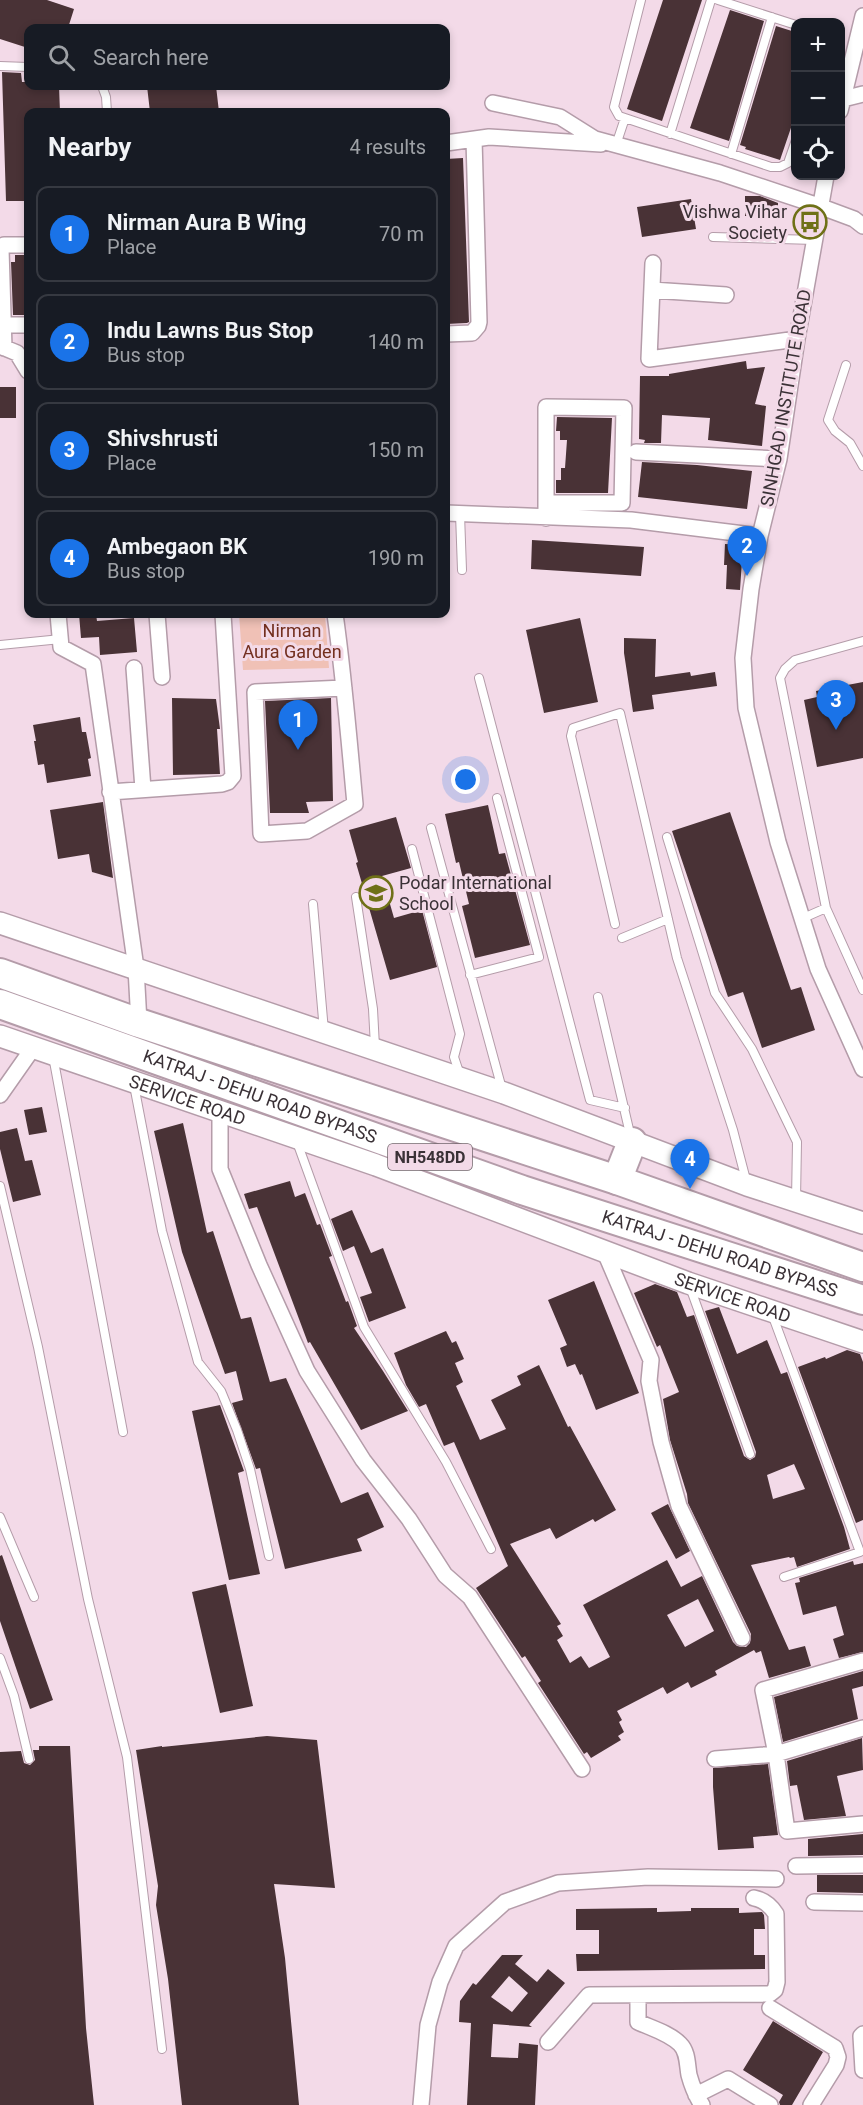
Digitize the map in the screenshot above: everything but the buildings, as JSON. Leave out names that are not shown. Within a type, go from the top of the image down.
[{"type":"highway","name":"KATRAJ - DEHU ROAD BYPASS","points":[[0,973],[139,1023],[617,1180],[863,1267]]},
{"type":"highway","name":"KATRAJ - DEHU ROAD BYPASS","points":[[0,1004],[522,1190],[863,1300]]},
{"type":"highway","points":[[617,1180],[632,1142]]},
{"type":"street","points":[[845,92],[863,16]]},
{"type":"street","points":[[845,103],[863,94]]},
{"type":"street","points":[[493,103],[560,117],[595,139],[720,173],[819,206],[854,219],[863,226]]},
{"type":"street","points":[[450,142],[489,136],[616,145]]},
{"type":"street","points":[[450,334],[472,333],[479,322],[474,139]]},
{"type":"street","name":"SINHGAD INSTITUTE ROAD","points":[[825,180],[778,459],[760,536],[743,658],[746,708],[778,842],[818,969],[863,1069]]},
{"type":"street","points":[[24,245],[4,245],[1,249],[4,325],[12,350],[24,366]]},
{"type":"street","points":[[653,263],[649,359],[797,339]]},
{"type":"street","points":[[652,290],[726,295]]},
{"type":"street","points":[[4,325],[24,325]]},
{"type":"street","points":[[453,513],[546,510],[622,503],[624,408],[546,407],[546,510]]},
{"type":"street","points":[[636,452],[778,459]]},
{"type":"street","points":[[546,510],[760,536]]},
{"type":"street","points":[[58,618],[61,647],[93,664],[136,968],[139,1023]]},
{"type":"street","points":[[157,618],[162,677]]},
{"type":"street","points":[[110,792],[222,784],[228,782],[233,776],[223,618]]},
{"type":"street","points":[[336,618],[342,665],[355,804],[307,831],[261,834],[255,692],[344,688]]},
{"type":"street","points":[[134,668],[142,789]]},
{"type":"street","points":[[0,923],[376,1052],[504,1093],[747,1185],[863,1223]]},
{"type":"street","name":"SERVICE ROAD","points":[[0,1036],[376,1165],[688,1283],[863,1342]]},
{"type":"street","points":[[0,1095],[43,1051]]},
{"type":"street","points":[[220,1112],[220,1169],[259,1265],[307,1371],[363,1460],[409,1519],[445,1575],[470,1597],[582,1769]]},
{"type":"street","points":[[604,1250],[651,1360],[649,1381],[661,1442],[679,1506],[742,1638]]},
{"type":"street","points":[[863,1661],[763,1690],[776,1755],[787,1831],[863,1824]]},
{"type":"street","points":[[715,1759],[776,1755],[863,1728]]},
{"type":"street","points":[[796,1866],[863,1865]]},
{"type":"street","points":[[421,2105],[428,2025],[440,1982],[456,1946],[505,1902],[558,1883],[648,1877],[776,1878]]},
{"type":"street","points":[[548,2042],[588,1995],[770,1994],[775,1990],[777,1982],[776,1914],[772,1907],[754,1898]]},
{"type":"street","points":[[814,1902],[863,1903]]},
{"type":"street","points":[[638,1995],[638,2022],[680,2044],[687,2058],[690,2076],[699,2100],[728,2079],[770,2105]]},
{"type":"street","points":[[770,2008],[835,2048],[838,2057],[836,2065],[811,2105]]},
{"type":"street","points":[[863,2034],[861,2036],[863,2070]]},
{"type":"lane","points":[[641,0],[614,107],[619,116],[771,167],[780,167],[788,163],[791,153]]},
{"type":"lane","points":[[670,134],[711,0]]},
{"type":"lane","points":[[718,0],[791,24]]},
{"type":"lane","points":[[731,154],[772,17]]},
{"type":"lane","points":[[0,66],[24,67]]},
{"type":"lane","points":[[103,90],[107,108]]},
{"type":"lane","points":[[616,145],[625,118]]},
{"type":"lane","points":[[713,237],[815,240]]},
{"type":"lane","points":[[846,365],[828,420],[835,431],[850,443],[863,466]]},
{"type":"lane","points":[[453,513],[462,570]]},
{"type":"lane","points":[[0,645],[61,639]]},
{"type":"lane","points":[[863,640],[795,660],[785,669],[780,678],[826,908],[863,990]]},
{"type":"lane","points":[[479,678],[590,1100],[625,1108]]},
{"type":"lane","points":[[615,924],[571,736],[573,728],[620,713],[676,958],[733,1130],[747,1185]]},
{"type":"lane","points":[[470,975],[539,957],[497,798]]},
{"type":"lane","points":[[431,828],[504,1093]]},
{"type":"lane","points":[[667,837],[715,993],[752,1049],[797,1142],[796,1201]]},
{"type":"lane","points":[[412,849],[460,1034],[454,1057],[461,1079]]},
{"type":"lane","points":[[356,897],[373,1009],[372,1025],[376,1052]]},
{"type":"lane","points":[[313,904],[324,1034]]},
{"type":"lane","points":[[801,919],[826,908]]},
{"type":"lane","points":[[622,938],[668,919]]},
{"type":"lane","points":[[598,997],[632,1142]]},
{"type":"lane","points":[[43,1051],[123,1432]]},
{"type":"lane","points":[[134,1082],[162,1231],[198,1362],[221,1391],[237,1430],[250,1468],[269,1556]]},
{"type":"lane","points":[[296,1138],[364,1327],[446,1461],[491,1549]]},
{"type":"lane","points":[[0,1186],[38,1347],[88,1599],[127,1757],[162,2049]]},
{"type":"lane","points":[[688,1283],[750,1454]]},
{"type":"lane","points":[[772,1312],[860,1552],[784,1577]]},
{"type":"lane","points":[[0,1517],[34,1597]]},
{"type":"lane","points":[[0,1658],[14,1696],[29,1759]]},
{"type":"green space","name":"Nirman Aura Garden","points":[[239,618],[325,618],[329,668],[243,670]]},
{"type":"place","name":"Vishwa Vihar Society","points":[[810,222]]},
{"type":"place","name":"Indu Lawns Bus Stop","points":[[747,576]]},
{"type":"place","name":"Shivshrusti","points":[[836,730]]},
{"type":"place","name":"Nirman Aura B Wing","points":[[298,750]]},
{"type":"place","name":"Podar International School","points":[[376,893]]},
{"type":"place","name":"Ambegaon BK","points":[[690,1189]]}]
